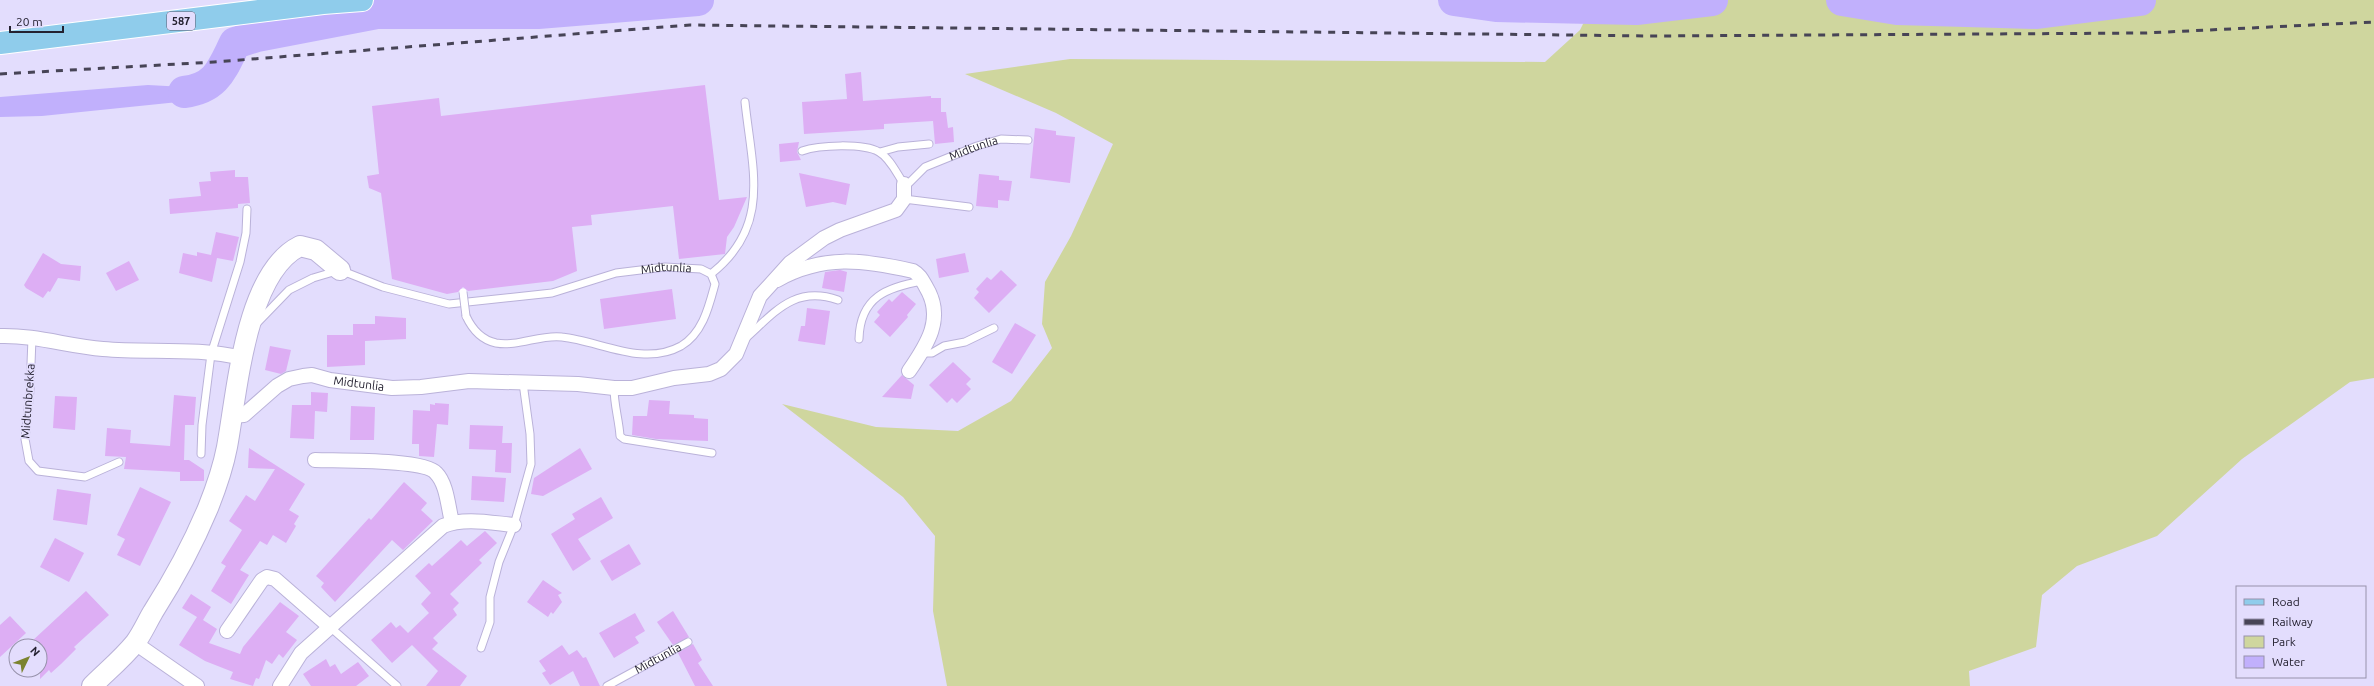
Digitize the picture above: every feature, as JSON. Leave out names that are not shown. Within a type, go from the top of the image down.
[{"type":"main road","name":"587","points":[[0,43],[322,3],[362,0]]},
{"type":"street","points":[[904,184],[904,199]]},
{"type":"street","name":"Midtunlia","points":[[232,416],[244,415],[277,386],[289,380],[312,375],[338,382],[392,388],[421,387],[469,381],[578,384],[614,388],[632,388],[674,378],[709,374],[728,363],[743,341],[760,296],[768,285],[790,263],[824,238],[864,221],[896,210],[904,199]]},
{"type":"street","name":"Midtunlia","points":[[92,686],[135,643],[180,567],[208,508],[218,480],[248,333],[256,305],[267,281],[296,248],[307,246],[316,250],[340,270]]},
{"type":"street","points":[[768,285],[806,268],[827,261],[846,260],[913,270],[923,281],[934,306],[936,319],[933,331],[922,353],[909,371]]},
{"type":"street","points":[[0,336],[32,338],[101,349],[140,352],[196,351],[211,354],[224,354],[242,358]]},
{"type":"street","points":[[315,460],[397,463],[430,468],[442,481],[452,522]]},
{"type":"street","points":[[280,686],[300,653],[443,526],[452,522],[484,522],[514,525]]},
{"type":"street","points":[[227,631],[262,580],[267,577],[275,579],[330,627]]},
{"type":"street","points":[[135,643],[197,686]]},
{"type":"lane","points":[[464,292],[466,316],[478,333],[497,343],[562,337],[631,353],[669,350],[689,341],[697,331],[706,314],[715,284],[711,274],[722,265],[741,242],[754,208],[755,192],[745,102]]},
{"type":"lane","name":"Midtunlia","points":[[904,184],[909,183],[925,167],[977,146],[1001,139],[1028,140]]},
{"type":"lane","points":[[802,151],[855,146],[880,152],[898,147],[928,144]]},
{"type":"lane","points":[[880,152],[892,165],[904,184]]},
{"type":"lane","points":[[904,199],[965,208],[969,207]]},
{"type":"lane","points":[[201,454],[202,424],[211,354],[240,262],[246,233],[246,209]]},
{"type":"lane","name":"Midtunlia","points":[[340,270],[383,287],[449,304],[552,293],[616,273],[644,269],[692,267],[701,269],[711,274]]},
{"type":"lane","points":[[248,333],[289,290],[313,278],[340,270]]},
{"type":"lane","points":[[859,339],[859,326],[872,300],[879,294],[892,287],[923,281]]},
{"type":"lane","name":"Midtunlia","points":[[743,341],[782,304],[791,300],[827,296],[838,300]]},
{"type":"lane","points":[[922,353],[932,353],[944,346],[965,342],[994,328]]},
{"type":"lane","name":"Midtunbrekka","points":[[32,338],[30,390],[25,439],[28,461],[38,471],[84,477],[119,462]]},
{"type":"lane","points":[[481,648],[490,622],[490,597],[499,562],[514,525],[531,464],[523,383]]},
{"type":"lane","points":[[614,388],[614,402],[620,436],[624,439],[712,452]]},
{"type":"lane","points":[[330,627],[397,686]]},
{"type":"lane","name":"Midtunlia","points":[[607,686],[688,642]]},
{"type":"green space","points":[[1595,0],[2374,0],[2374,378],[2350,382],[2242,459],[2157,536],[2077,566],[2042,595],[2036,647],[1969,671],[1970,686],[947,686],[933,611],[935,536],[903,497],[782,404],[876,427],[958,431],[1011,401],[1052,348],[1042,324],[1045,282],[1071,236],[1113,144],[1056,113],[965,74],[1070,59],[1545,62],[1580,30]]},
{"type":"water","points":[[214,71],[229,71],[212,94],[188,101],[42,116],[0,117],[0,97],[148,85],[185,87],[202,82]]},
{"type":"building","points":[[861,72],[863,101],[931,96],[931,98],[941,98],[941,112],[946,112],[948,128],[953,127],[954,142],[935,144],[933,121],[884,124],[884,129],[804,134],[802,102],[847,99],[845,74]]},
{"type":"building","points":[[705,85],[719,200],[747,197],[734,227],[727,237],[725,254],[679,259],[673,206],[591,215],[592,225],[572,227],[577,271],[553,281],[468,291],[463,287],[458,292],[447,294],[392,279],[381,193],[369,188],[367,176],[379,174],[372,106],[439,98],[441,116]]},
{"type":"building","points":[[1035,128],[1056,131],[1056,135],[1075,137],[1070,183],[1030,178]]},
{"type":"building","points":[[799,142],[797,152],[801,160],[780,162],[779,144]]},
{"type":"building","points":[[235,170],[235,177],[248,177],[250,203],[238,204],[238,208],[170,214],[169,199],[201,196],[199,182],[211,181],[210,172]]},
{"type":"building","points":[[799,173],[850,184],[846,205],[833,202],[806,207]]},
{"type":"building","points":[[979,174],[999,176],[999,180],[1012,181],[1009,201],[998,200],[998,208],[976,206]]},
{"type":"building","points":[[216,232],[239,237],[233,261],[217,258],[212,282],[179,273],[183,253],[197,256],[197,252],[211,255]]},
{"type":"building","points":[[43,253],[61,264],[81,266],[80,281],[58,278],[50,292],[48,291],[43,298],[26,288],[24,285]]},
{"type":"building","points":[[965,253],[969,272],[939,278],[936,259]]},
{"type":"building","points":[[129,261],[139,280],[116,291],[106,273]]},
{"type":"building","points":[[840,270],[847,272],[844,292],[822,288],[825,272]]},
{"type":"building","points":[[1001,270],[1017,285],[989,313],[974,298],[979,292],[976,289],[987,277],[991,280]]},
{"type":"building","points":[[672,289],[676,319],[604,329],[600,299]]},
{"type":"building","points":[[902,292],[916,304],[907,315],[908,317],[890,337],[874,322],[880,315],[877,312],[889,299],[892,302]]},
{"type":"building","points":[[807,308],[830,311],[825,345],[798,341],[801,326],[805,326]]},
{"type":"building","points":[[375,316],[406,318],[406,339],[365,341],[365,365],[327,367],[327,335],[353,335],[353,324],[375,324]]},
{"type":"building","points":[[1015,323],[1036,335],[1012,374],[992,362]]},
{"type":"building","points":[[270,346],[291,350],[286,371],[281,374],[265,370]]},
{"type":"building","points":[[953,362],[971,379],[966,384],[971,389],[957,403],[952,398],[947,403],[929,385]]},
{"type":"building","points":[[902,375],[914,385],[911,399],[882,397]]},
{"type":"building","points":[[311,392],[328,393],[327,412],[315,411],[314,439],[290,438],[292,405],[311,405]]},
{"type":"building","points":[[174,395],[196,397],[194,425],[185,425],[184,460],[189,460],[204,470],[204,481],[180,481],[180,472],[124,469],[126,457],[105,456],[107,428],[131,430],[130,443],[170,446]]},
{"type":"building","points":[[55,396],[77,397],[75,430],[53,428]]},
{"type":"building","points":[[649,400],[670,401],[669,414],[694,415],[694,418],[708,419],[708,441],[656,439],[632,435],[633,416],[647,416]]},
{"type":"building","points":[[435,403],[449,404],[448,425],[437,424],[434,457],[419,456],[419,444],[412,444],[413,410],[430,411],[430,404],[435,405]]},
{"type":"building","points":[[351,406],[375,407],[374,440],[350,440]]},
{"type":"building","points":[[470,425],[503,426],[502,443],[512,443],[511,473],[495,472],[496,450],[469,449]]},
{"type":"building","points":[[249,448],[305,484],[289,510],[299,516],[294,524],[296,526],[286,543],[273,535],[267,545],[260,541],[240,570],[249,575],[231,604],[211,591],[226,566],[221,563],[242,530],[229,521],[246,495],[255,501],[275,469],[248,468]]},
{"type":"building","points":[[580,448],[592,469],[543,496],[531,494],[534,478]]},
{"type":"building","points":[[472,476],[506,478],[504,502],[471,500]]},
{"type":"building","points":[[404,482],[427,503],[421,510],[433,521],[403,550],[392,540],[335,602],[321,587],[324,583],[316,576],[369,518],[371,520]]},
{"type":"building","points":[[140,487],[171,502],[140,566],[117,555],[125,539],[117,535]]},
{"type":"building","points":[[57,489],[91,494],[87,525],[53,520]]},
{"type":"building","points":[[601,497],[613,518],[578,539],[591,559],[573,571],[551,534],[575,519],[572,514]]},
{"type":"building","points":[[485,531],[497,543],[479,560],[482,563],[450,594],[459,603],[453,609],[457,615],[433,638],[438,643],[432,649],[467,676],[460,686],[426,686],[438,671],[412,645],[392,663],[371,640],[391,622],[396,628],[400,625],[408,633],[429,613],[421,604],[431,593],[415,576],[429,563],[432,566],[461,540],[467,546]]},
{"type":"building","points":[[55,538],[84,553],[69,582],[40,567]]},
{"type":"building","points":[[629,544],[641,564],[612,581],[600,561]]},
{"type":"building","points":[[543,580],[562,593],[558,595],[562,602],[553,614],[551,612],[548,617],[527,602]]},
{"type":"building","points":[[86,591],[109,615],[74,647],[76,649],[51,673],[49,670],[48,671],[48,638],[35,638]]},
{"type":"building","points":[[191,594],[211,607],[203,620],[217,629],[209,643],[240,654],[243,647],[280,602],[299,616],[286,632],[297,640],[283,658],[279,654],[272,664],[266,660],[259,679],[256,678],[253,686],[230,679],[233,672],[205,661],[179,645],[197,617],[182,608]]},
{"type":"building","points":[[673,611],[689,637],[673,645],[657,622]]},
{"type":"building","points":[[635,613],[645,631],[635,637],[639,643],[614,658],[599,633]]},
{"type":"building","points":[[10,616],[26,633],[21,638],[8,638],[8,650],[0,657],[0,625]]},
{"type":"building","points":[[693,644],[702,660],[698,663],[713,686],[695,686],[678,653]]},
{"type":"building","points":[[562,645],[569,655],[577,650],[583,658],[586,657],[600,686],[580,686],[573,671],[550,685],[542,673],[546,671],[539,661]]},
{"type":"building","points":[[326,659],[330,667],[335,664],[341,674],[358,662],[369,676],[356,686],[311,686],[303,674]]},
{"type":"waterway","points":[[184,92],[195,90],[211,82],[222,69],[235,43],[257,36],[377,13],[538,13],[698,0]]},
{"type":"waterway","points":[[1454,0],[1496,6],[1636,9],[1712,0]]},
{"type":"waterway","points":[[1842,0],[1897,9],[2037,13],[2140,0]]},
{"type":"railway","points":[[0,74],[214,62],[690,25],[1654,36],[2146,33],[2374,22]]}]
